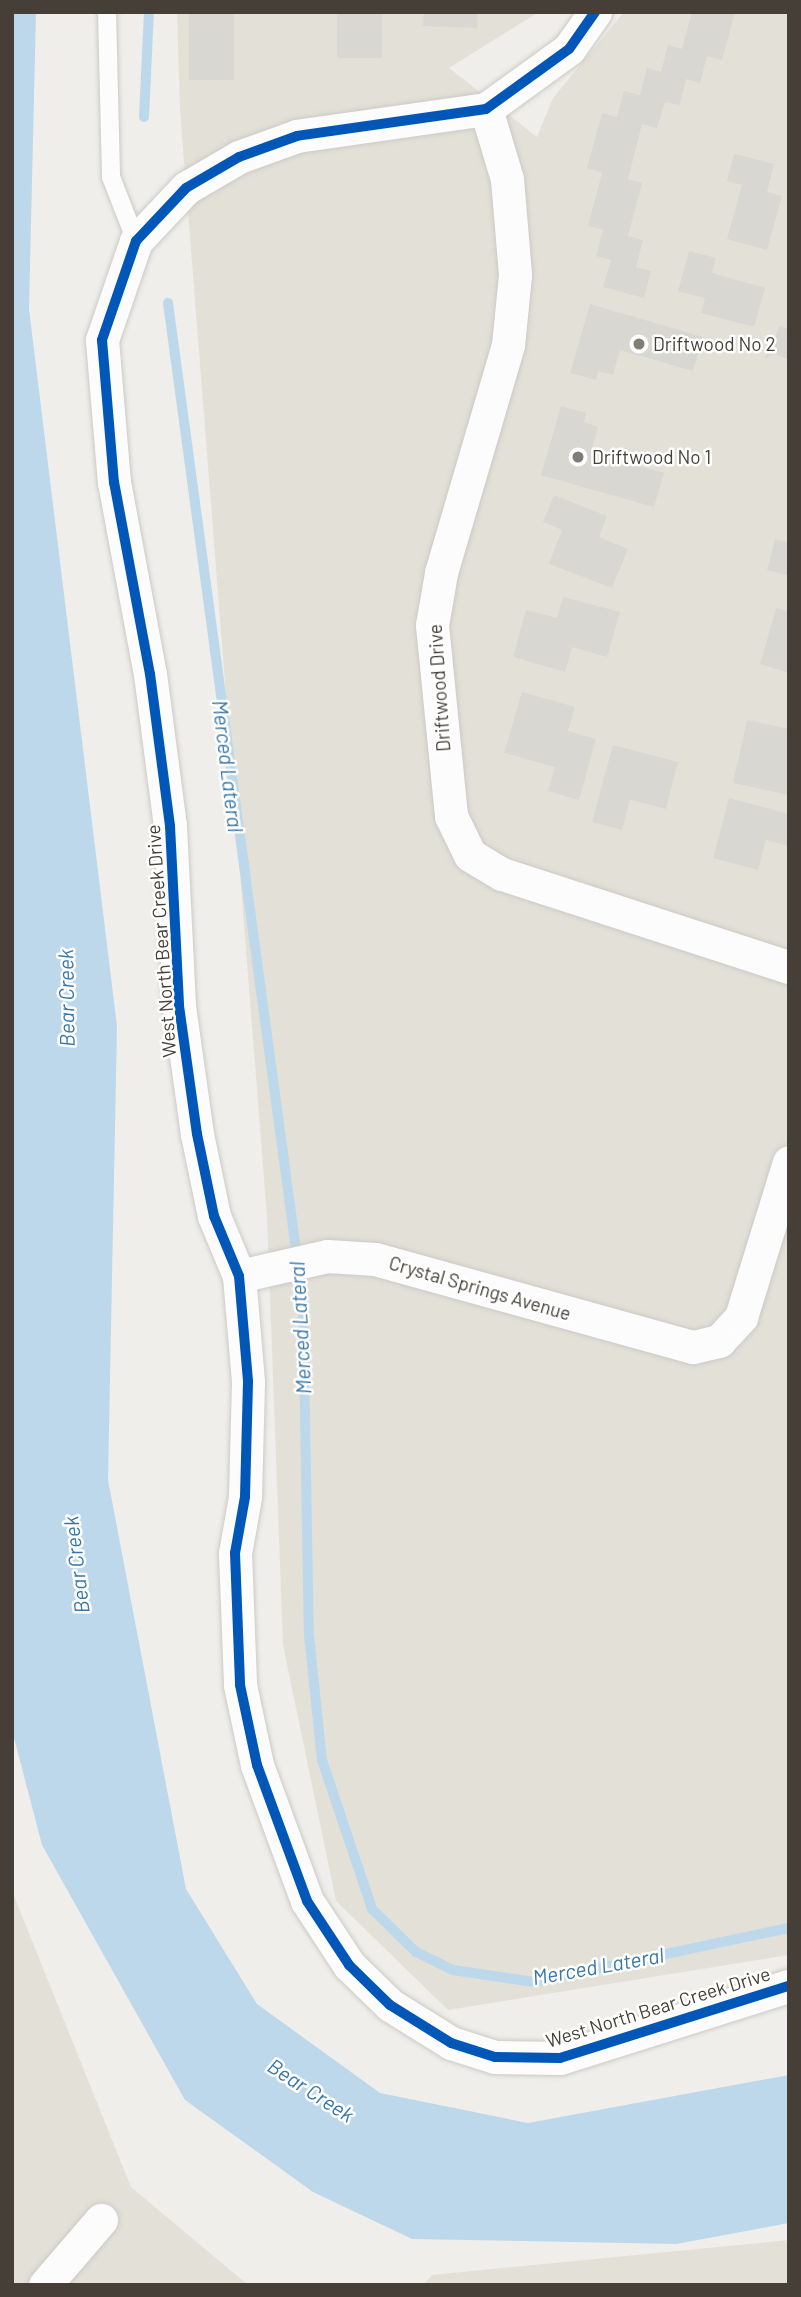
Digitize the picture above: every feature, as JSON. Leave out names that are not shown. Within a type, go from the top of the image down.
[{"type":"street","name":"West North Bear Creek Drive","points":[[595,12],[569,49],[485,108],[297,136],[239,157],[186,188],[136,241],[102,340],[114,482],[169,812],[179,1006],[197,1134],[214,1216],[239,1276],[248,1382],[245,1497],[235,1553],[240,1685],[257,1765],[282,1840],[307,1901],[349,1965],[390,2005],[451,2043],[528,2060],[560,2058],[789,1986]]},
{"type":"street","name":"Driftwood Drive","points":[[485,108],[507,179],[515,275],[508,345],[441,573],[432,625],[451,816],[470,855],[502,874],[789,967]]},
{"type":"street","name":"Crystal Springs Avenue","points":[[239,1276],[279,1263],[327,1256],[406,1265],[665,1341],[693,1346],[719,1341],[741,1317],[753,1290],[789,1162]]},
{"type":"street","points":[[45,2285],[101,2220]]},
{"type":"lane","points":[[107,12],[111,177],[136,241]]},
{"type":"shaded area","points":[[177,12],[539,12],[449,68],[537,137],[553,98],[624,12],[789,12],[789,1955],[448,2010],[336,1901],[283,1645],[267,1217],[180,110]]},
{"type":"shaded area","points":[[12,1891],[131,2187],[248,2285],[12,2285]]},
{"type":"shaded area","points":[[789,2240],[789,2285],[423,2285],[432,2275]]},
{"type":"water","name":"Bear Creek","points":[[12,12],[36,12],[29,309],[117,1026],[108,1480],[186,1889],[257,2004],[380,2093],[528,2123],[789,2075],[789,2223],[676,2244],[412,2239],[313,2192],[185,2100],[42,1845],[12,1730]]},
{"type":"building","points":[[189,12],[234,12],[234,80],[189,80]]},
{"type":"building","points":[[337,12],[382,12],[382,58],[337,58]]},
{"type":"building","points":[[424,12],[478,12],[477,28],[423,26]]},
{"type":"building","points":[[692,12],[735,12],[722,60],[707,56],[700,83],[686,79],[680,105],[665,102],[657,128],[642,124],[628,179],[642,183],[628,236],[643,240],[636,267],[651,271],[644,298],[603,287],[611,260],[596,256],[603,230],[588,226],[602,173],[587,168],[602,113],[617,117],[624,91],[640,95],[647,68],[661,72],[668,45],[682,49]]},
{"type":"building","points":[[734,154],[774,164],[767,192],[782,196],[767,250],[727,239],[742,185],[727,181]]},
{"type":"building","points":[[689,251],[716,258],[712,273],[765,288],[754,327],[701,313],[705,298],[678,291]]},
{"type":"building","name":"Driftwood No 2","points":[[590,304],[703,337],[693,371],[620,350],[613,375],[598,371],[596,380],[570,373]]},
{"type":"building","points":[[780,326],[789,330],[789,360],[775,354],[765,358]]},
{"type":"building","name":"Driftwood No 1","points":[[561,406],[586,413],[584,422],[598,427],[591,452],[664,473],[654,507],[541,475]]},
{"type":"building","points":[[554,495],[607,516],[599,537],[628,549],[612,588],[549,564],[562,530],[543,522]]},
{"type":"building","points":[[775,539],[789,543],[789,576],[767,570]]},
{"type":"building","points":[[563,597],[620,612],[607,657],[572,647],[565,672],[513,657],[526,610],[557,618]]},
{"type":"building","points":[[776,608],[789,611],[789,673],[760,664]]},
{"type":"building","points":[[522,692],[575,707],[568,731],[596,739],[579,800],[548,791],[555,767],[504,753]]},
{"type":"building","points":[[747,720],[789,729],[789,795],[733,783]]},
{"type":"building","points":[[613,745],[678,762],[666,809],[630,800],[622,830],[592,822]]},
{"type":"building","points":[[729,798],[789,814],[789,846],[766,840],[758,870],[713,858]]},
{"type":"waterway","name":"Merced Lateral","points":[[144,117],[149,12]]},
{"type":"waterway","name":"Merced Lateral","points":[[168,303],[303,1301],[309,1635],[322,1760],[372,1909],[416,1952],[453,1970],[534,1982],[789,1928]]},
{"type":"cycle path","points":[[595,12],[569,49],[486,109],[297,136],[239,157],[186,188],[136,241],[102,340],[114,482],[150,674],[170,826],[179,1006],[197,1134],[214,1216],[239,1276],[248,1382],[245,1497],[235,1553],[240,1685],[257,1765],[307,1901],[349,1965],[390,2005],[451,2043],[495,2057],[560,2058],[789,1986]]},
{"type":"place","name":"Driftwood No 2","points":[[639,344]]},
{"type":"place","name":"Driftwood No 1","points":[[578,457]]}]
